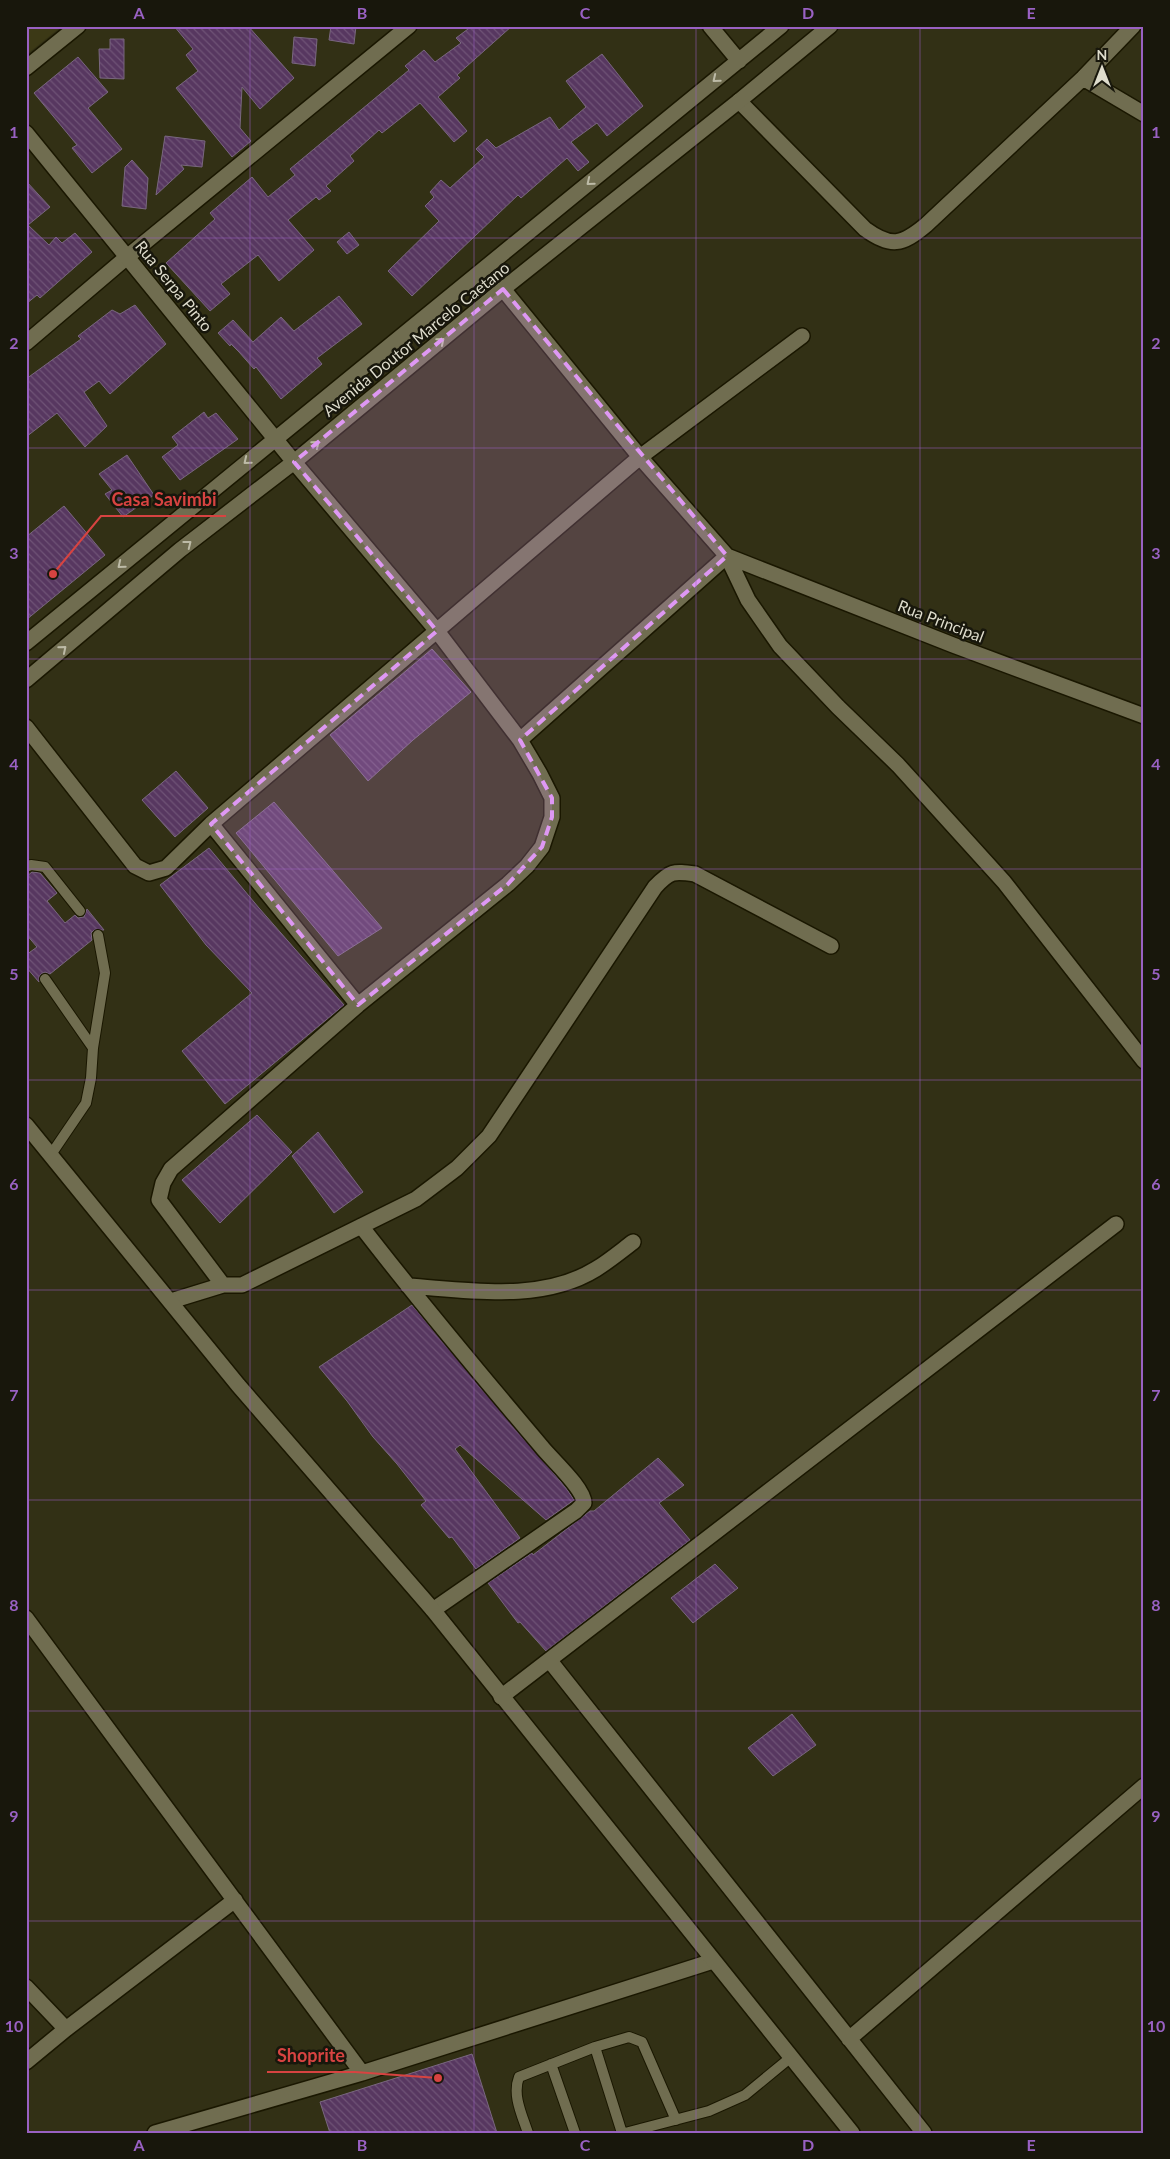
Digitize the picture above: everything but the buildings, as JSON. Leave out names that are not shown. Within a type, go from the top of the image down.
[{"type":"street","points":[[26,68],[78,26]]},
{"type":"street","points":[[26,343],[127,257],[408,26]]},
{"type":"street","points":[[710,26],[739,61]]},
{"type":"street","name":"Avenida Doutor Marcelo Caetano","points":[[26,643],[781,26]]},
{"type":"street","name":"Avenida Doutor Marcelo Caetano","points":[[26,680],[180,550],[294,462],[503,289],[830,26]]},
{"type":"street","points":[[739,101],[865,229],[878,239],[896,243],[910,239],[926,225],[1083,78],[1133,26]]},
{"type":"street","points":[[1083,78],[1144,114]]},
{"type":"street","name":"Rua Serpa Pinto","points":[[26,133],[294,462],[437,631],[520,740],[552,798],[552,818],[542,847],[527,866],[508,884],[358,1004],[172,1169],[163,1184],[159,1200],[223,1285]]},
{"type":"street","points":[[503,289],[640,457],[727,556],[748,600],[780,646],[838,707],[898,765],[1004,882],[1144,1061]]},
{"type":"street","points":[[26,727],[136,866],[149,873],[166,868],[211,824],[640,457],[802,336]]},
{"type":"street","points":[[520,740],[727,556]]},
{"type":"street","name":"Rua Principal","points":[[727,556],[953,645],[1144,716]]},
{"type":"street","points":[[211,824],[358,1004]]},
{"type":"street","points":[[171,1301],[223,1285],[242,1284],[416,1199],[458,1168],[489,1136],[655,887],[666,875],[679,872],[695,874],[831,946]]},
{"type":"street","points":[[26,1125],[238,1385],[433,1610],[852,2133]]},
{"type":"street","points":[[502,1697],[1116,1224]]},
{"type":"street","points":[[361,1226],[408,1286],[584,1498],[584,1502],[576,1511],[433,1610]]},
{"type":"street","points":[[408,1286],[504,1293],[560,1284],[595,1270],[633,1242]]},
{"type":"street","points":[[26,1618],[362,2073]]},
{"type":"street","points":[[550,1661],[924,2133]]},
{"type":"street","points":[[849,2039],[1144,1786]]},
{"type":"street","points":[[26,2062],[66,2029],[235,1900]]},
{"type":"street","points":[[156,2133],[362,2073],[713,1961]]},
{"type":"street","points":[[26,1987],[66,2029]]},
{"type":"lane","points":[[26,867],[31,865],[45,867],[80,911]]},
{"type":"lane","points":[[50,1156],[86,1103],[92,1078],[93,1048],[105,973],[98,935]]},
{"type":"lane","points":[[45,979],[93,1048]]},
{"type":"lane","points":[[528,2133],[516,2094],[516,2084],[519,2077],[595,2047],[629,2037],[642,2042],[676,2120]]},
{"type":"lane","points":[[595,2047],[623,2133],[709,2111],[745,2095],[790,2058]]},
{"type":"lane","points":[[551,2064],[575,2133]]},
{"type":"highlighted area","points":[[503,289],[727,556],[520,740],[552,798],[552,817],[542,847],[508,884],[358,1005],[211,824],[437,631],[294,462]]},
{"type":"shaded area","points":[[26,26],[62,26],[26,55]]},
{"type":"place","name":"Casa Savimbi","points":[[53,574]]},
{"type":"place","name":"Shoprite","points":[[438,2078]]}]
